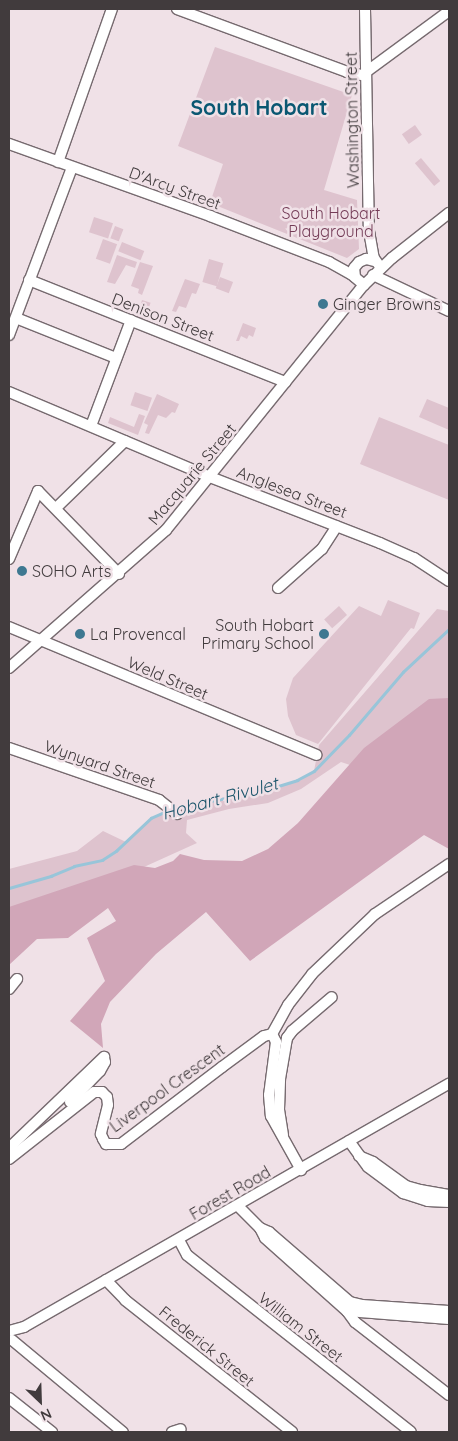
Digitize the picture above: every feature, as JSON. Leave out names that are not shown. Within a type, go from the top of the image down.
[{"type":"street","points":[[58,162],[112,9]]},
{"type":"street","points":[[181,9],[347,72],[366,74],[449,11]]},
{"type":"street","name":"Washington Street","points":[[365,9],[369,231],[376,268]]},
{"type":"street","name":"D'Arcy Street","points":[[9,144],[210,216],[329,262],[355,277],[364,285]]},
{"type":"street","points":[[9,335],[72,167]]},
{"type":"street","name":"Macquarie Street","points":[[9,668],[119,574],[166,530],[376,268],[449,213]]},
{"type":"street","name":"Washington Street","points":[[359,261],[364,256],[369,231]]},
{"type":"street","points":[[355,277],[354,268],[359,261],[368,259],[376,268],[449,311]]},
{"type":"street","name":"D'Arcy Street","points":[[329,262],[346,264],[359,261]]},
{"type":"street","name":"Denison Street","points":[[29,280],[285,382]]},
{"type":"street","points":[[16,318],[116,358]]},
{"type":"street","points":[[91,426],[131,320]]},
{"type":"street","name":"Anglesea Street","points":[[9,392],[210,477],[414,558],[449,581]]},
{"type":"street","points":[[56,508],[125,441]]},
{"type":"street","points":[[9,559],[38,490],[119,574]]},
{"type":"street","points":[[278,588],[322,549],[337,526]]},
{"type":"street","name":"Weld Street","points":[[9,627],[316,755]]},
{"type":"street","name":"Wynyard Street","points":[[9,748],[159,800],[177,814]]},
{"type":"street","points":[[301,1170],[275,1125],[270,1105],[272,1061],[276,1042],[272,1034],[288,1005],[312,974],[376,914],[449,864]]},
{"type":"street","points":[[9,989],[18,979]]},
{"type":"street","points":[[284,1138],[279,1110],[280,1078],[288,1038],[292,1031],[332,997]]},
{"type":"street","name":"Liverpool Crescent","points":[[44,1129],[94,1092],[102,1092],[107,1098],[108,1104],[101,1134],[106,1144],[121,1144],[264,1036],[272,1034]]},
{"type":"street","points":[[9,1148],[104,1057],[105,1062],[100,1071],[44,1129],[9,1159]]},
{"type":"street","name":"Forest Road","points":[[10,1338],[24,1327],[449,1084]]},
{"type":"street","points":[[349,1141],[368,1167],[403,1193],[428,1201],[449,1202]]},
{"type":"street","points":[[358,1155],[374,1162],[406,1186],[449,1195]]},
{"type":"street","points":[[238,1206],[260,1228],[277,1238],[350,1302],[371,1306],[449,1311]]},
{"type":"street","points":[[260,1228],[265,1238],[346,1311],[355,1322],[449,1395]]},
{"type":"street","name":"William Street","points":[[179,1240],[187,1255],[411,1432]]},
{"type":"street","name":"Frederick Street","points":[[106,1280],[125,1300],[292,1432]]},
{"type":"street","points":[[346,1311],[449,1319]]},
{"type":"street","points":[[10,1338],[123,1432]]},
{"type":"street","points":[[9,1398],[52,1432]]},
{"type":"green space","name":"South Hobart Playground","points":[[215,47],[352,95],[324,190],[357,200],[359,249],[347,258],[210,203],[223,164],[178,146]]},
{"type":"green space","points":[[415,125],[422,135],[409,144],[402,134]]},
{"type":"green space","points":[[421,158],[440,181],[434,186],[415,163]]},
{"type":"green space","points":[[94,217],[113,223],[108,238],[89,232]]},
{"type":"green space","points":[[115,226],[123,229],[119,241],[110,238]]},
{"type":"green space","points":[[103,239],[117,244],[110,264],[96,259]]},
{"type":"green space","points":[[122,242],[144,251],[141,260],[118,251]]},
{"type":"green space","points":[[117,255],[137,262],[135,268],[126,265],[115,284],[107,282]]},
{"type":"green space","points":[[209,259],[223,263],[217,286],[202,282]]},
{"type":"green space","points":[[140,262],[153,266],[142,295],[138,293],[139,289],[131,286]]},
{"type":"green space","points":[[220,277],[233,282],[229,293],[216,288]]},
{"type":"green space","points":[[185,279],[200,284],[196,294],[192,293],[186,308],[179,306],[176,312],[172,311]]},
{"type":"green space","points":[[142,300],[151,303],[145,319],[137,316]]},
{"type":"green space","points":[[243,323],[256,328],[253,337],[249,335],[247,339],[241,336],[239,341],[236,341]]},
{"type":"green space","points":[[135,392],[152,398],[147,411],[130,405]]},
{"type":"green space","points":[[157,394],[179,404],[175,413],[172,412],[166,418],[158,415],[149,434],[145,433],[148,425],[144,423]]},
{"type":"green space","points":[[427,399],[449,408],[449,430],[419,417]]},
{"type":"green space","points":[[139,414],[145,416],[138,435],[108,423],[110,417],[134,427]]},
{"type":"green space","points":[[379,417],[449,445],[449,500],[360,464]]},
{"type":"green space","points":[[388,600],[420,613],[414,629],[411,628],[318,744],[296,735],[288,716],[286,699],[293,678],[359,606],[381,616]]},
{"type":"green space","points":[[339,606],[347,615],[332,628],[324,619]]},
{"type":"green space","points":[[437,609],[449,611],[449,798],[341,762],[301,789],[268,803],[229,809],[187,820],[186,833],[197,843],[71,900],[9,919],[9,869],[77,851],[103,831],[126,842],[151,818],[163,812],[214,799],[262,791],[297,780],[314,771],[319,745]]},
{"type":"shaded area","points":[[449,698],[449,849],[424,835],[250,961],[206,912],[156,954],[110,1002],[101,1024],[103,1048],[70,1021],[105,981],[87,938],[116,921],[108,908],[68,938],[37,939],[9,965],[9,907],[134,865],[155,868],[173,861],[180,854],[204,860],[242,861],[268,849],[298,823],[364,748],[429,699]]},
{"type":"waterway","name":"Hobart Rivulet","points":[[175,808],[262,791],[297,780],[314,771],[349,735],[403,672],[449,629]]},
{"type":"waterway","name":"Hobart Rivulet","points":[[9,888],[51,876],[74,866],[102,860],[116,851],[151,818],[167,811]]},
{"type":"place","name":"Ginger Browns","points":[[323,304]]},
{"type":"place","name":"SOHO Arts","points":[[22,571]]},
{"type":"place","name":"La Provencal","points":[[80,634]]},
{"type":"place","name":"South Hobart Primary School","points":[[324,634]]},
{"type":"district","name":"South Hobart","points":[[259,107]]}]
